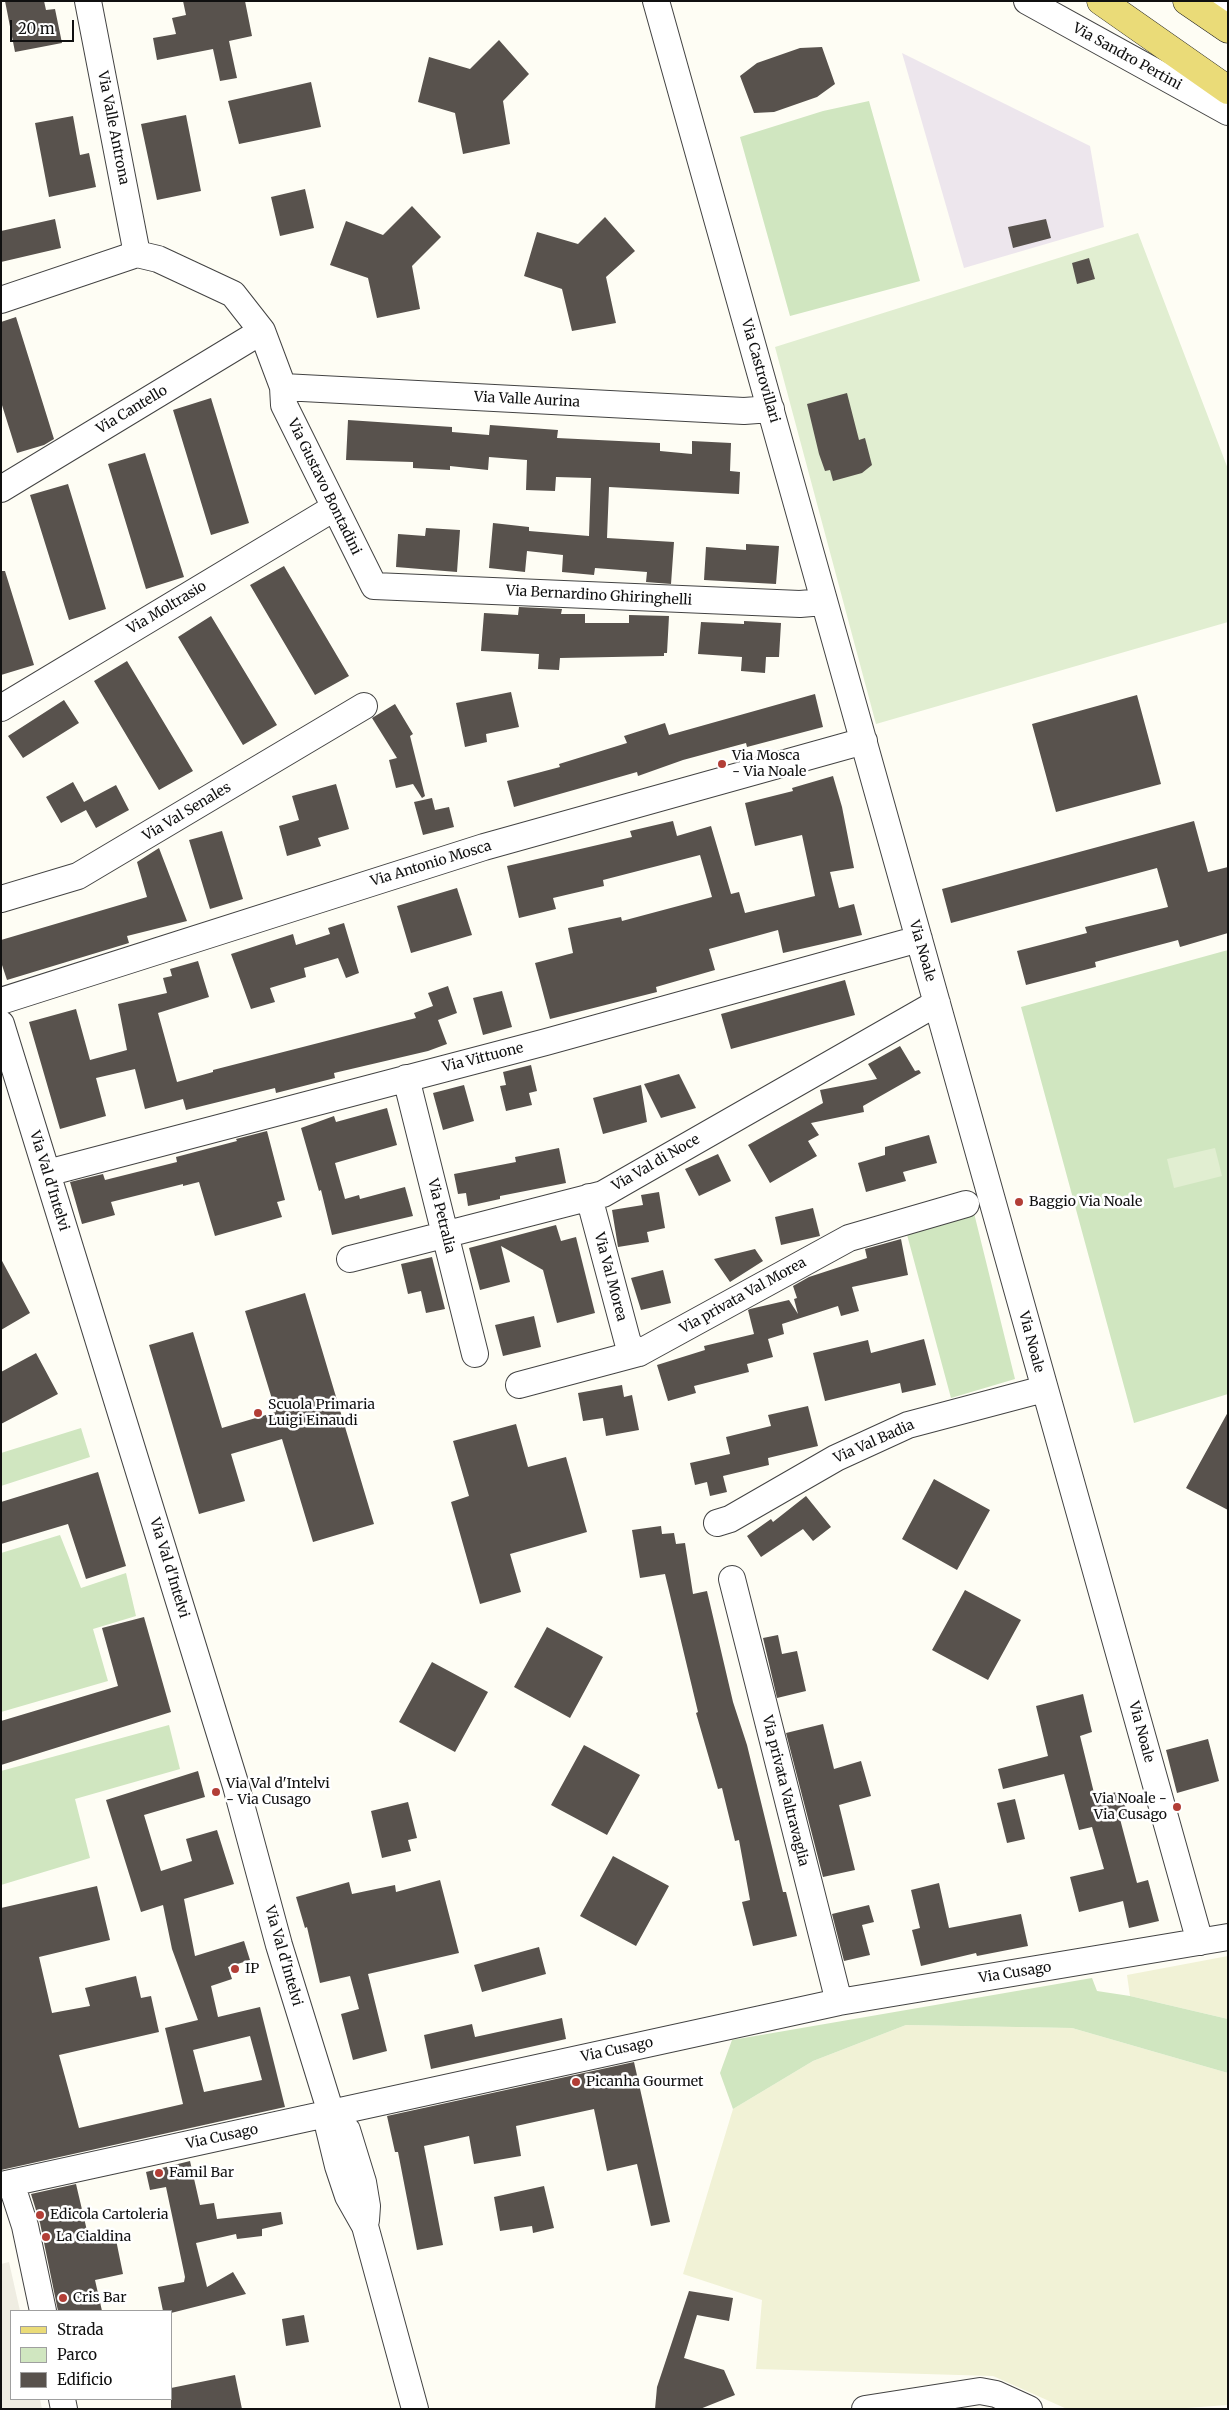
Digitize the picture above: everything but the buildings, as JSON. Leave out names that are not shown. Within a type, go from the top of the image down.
[{"type":"main road","name":"Via Sandro Pertini","points":[[1101,1],[1228,90]]},
{"type":"main road","points":[[1187,1],[1228,29]]},
{"type":"street","name":"Via Valle Antrona","points":[[88,1],[137,254]]},
{"type":"street","name":"Via Castrovillari","points":[[656,1],[864,740]]},
{"type":"street","name":"Via Sandro Pertini","points":[[1027,1],[1228,112]]},
{"type":"street","points":[[1215,1],[1228,12]]},
{"type":"street","points":[[1,300],[137,254],[158,259],[233,294],[262,331],[283,387]]},
{"type":"street","name":"Via Cantello","points":[[1,489],[262,331]]},
{"type":"street","name":"Via Valle Aurina","points":[[283,387],[744,411],[771,409]]},
{"type":"street","name":"Via Gustavo Bontadini","points":[[283,387],[284,405],[374,586]]},
{"type":"street","name":"Via Moltrasio","points":[[1,708],[334,508]]},
{"type":"street","name":"Via Bernardino Ghiringhelli","points":[[374,586],[800,604],[824,602]]},
{"type":"street","name":"Via Val Senales","points":[[1,899],[78,876],[364,706]]},
{"type":"street","name":"Via Noale","points":[[864,740],[1200,1942]]},
{"type":"street","name":"Via Antonio Mosca","points":[[1,1001],[484,847],[864,740]]},
{"type":"street","name":"Via Vittuone","points":[[46,1173],[546,1042],[919,939]]},
{"type":"street","name":"Via Val di Noce","points":[[350,1259],[447,1236],[602,1194],[937,1003]]},
{"type":"street","name":"Via Val d'Intelvi","points":[[1,1024],[236,1786],[280,1945],[331,2113],[329,2129],[340,2171],[348,2196],[365,2226],[415,2409]]},
{"type":"street","name":"Via Petralia","points":[[406,1078],[475,1354]]},
{"type":"street","name":"Via Val Morea","points":[[589,1197],[628,1343],[639,1353]]},
{"type":"street","name":"Via privata Val Morea","points":[[519,1386],[639,1353],[849,1238],[966,1204]]},
{"type":"street","name":"Via Val Badia","points":[[716,1523],[730,1519],[836,1458],[908,1424],[1044,1388]]},
{"type":"street","name":"Via privata Valtravaglia","points":[[732,1579],[839,2002]]},
{"type":"street","name":"Via Cusago","points":[[6,2184],[839,2002],[1228,1937]]},
{"type":"street","points":[[6,2184],[25,2226],[43,2310]]},
{"type":"street","points":[[864,2409],[980,2391],[996,2394],[1029,2409]]},
{"type":"shaded area","points":[[902,53],[1090,146],[1104,227],[964,268]]},
{"type":"shaded area","points":[[9,2262],[20,2310],[10,2310],[10,2400],[40,2400],[42,2409],[1,2409],[1,2264]]},
{"type":"green space","points":[[869,101],[920,281],[790,316],[740,137],[823,111]]},
{"type":"green space","points":[[1138,233],[1228,469],[1228,622],[876,724],[775,347]]},
{"type":"green space","points":[[1228,950],[1228,1394],[1134,1423],[1021,1007]]},
{"type":"green space","points":[[1215,1148],[1222,1176],[1174,1188],[1167,1159]]},
{"type":"green space","points":[[974,1213],[1015,1379],[951,1398],[906,1231]]},
{"type":"green space","points":[[81,1428],[90,1457],[1,1486],[1,1453]]},
{"type":"green space","points":[[60,1535],[81,1588],[126,1573],[136,1616],[93,1629],[108,1681],[1,1712],[1,1553]]},
{"type":"green space","points":[[169,1725],[180,1769],[75,1799],[90,1858],[1,1885],[1,1771]]},
{"type":"green space","points":[[1228,1956],[1228,2019],[1130,1996],[1127,1975]]},
{"type":"green space","points":[[1092,1978],[1097,1991],[1130,1996],[1228,2019],[1228,2073],[1072,2028],[906,2025],[813,2061],[733,2109],[720,2073],[732,2040]]},
{"type":"green space","points":[[906,2025],[1072,2028],[1228,2073],[1228,2405],[1172,2409],[1067,2409],[993,2376],[756,2369],[762,2300],[683,2274],[733,2109],[813,2061]]},
{"type":"place","name":"Via Mosca - Via Noale","points":[[722,764]]},
{"type":"place","name":"Baggio Via Noale","points":[[1019,1202]]},
{"type":"place","name":"Scuola Primaria Luigi Einaudi","points":[[258,1413]]},
{"type":"place","name":"Via Val d'Intelvi - Via Cusago","points":[[216,1792]]},
{"type":"place","name":"Via Noale - Via Cusago","points":[[1177,1807]]},
{"type":"place","name":"IP","points":[[235,1969]]},
{"type":"place","name":"Picanha Gourmet","points":[[576,2082]]},
{"type":"place","name":"Famil Bar","points":[[159,2173]]},
{"type":"place","name":"Edicola Cartoleria","points":[[40,2215]]},
{"type":"place","name":"La Cialdina","points":[[46,2237]]},
{"type":"place","name":"Cris Bar","points":[[63,2298]]}]
